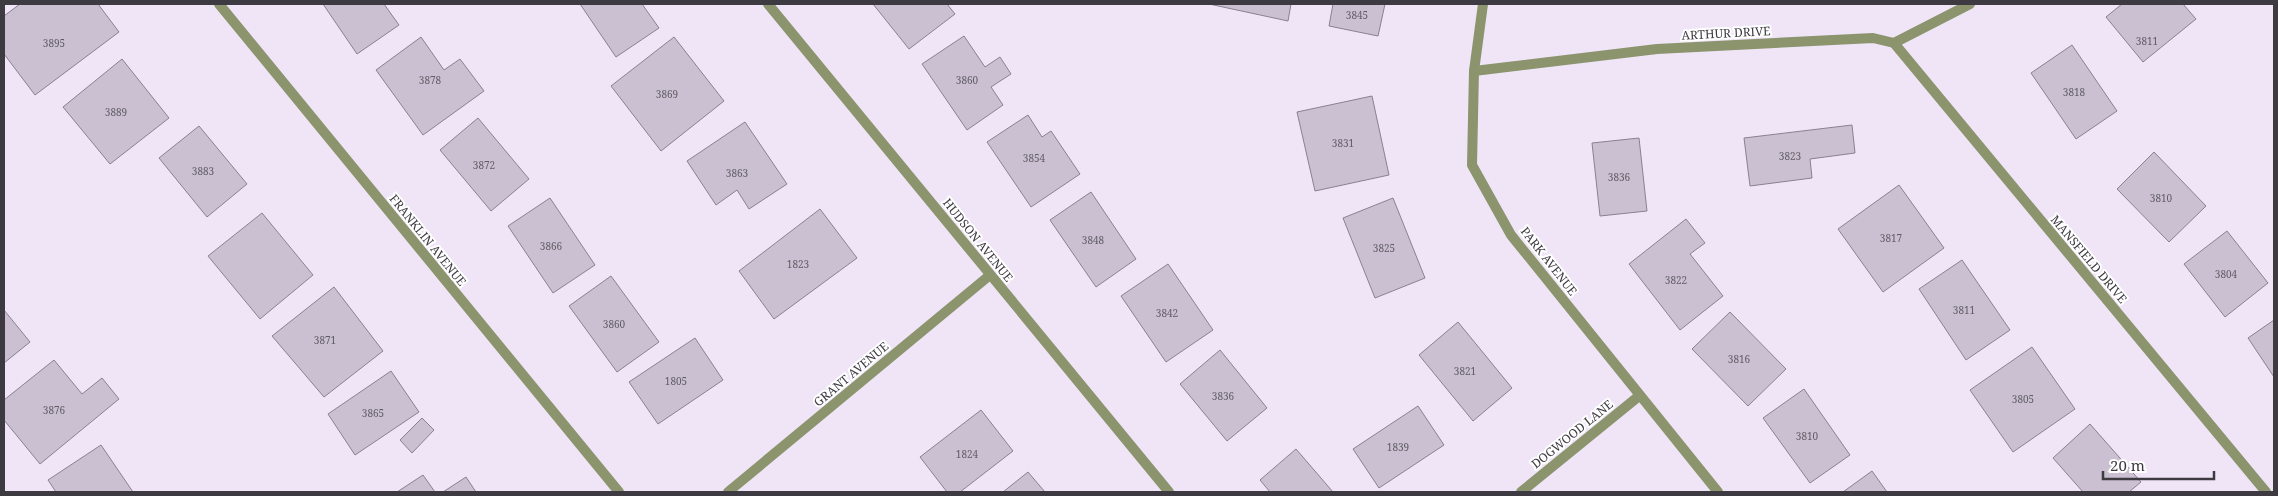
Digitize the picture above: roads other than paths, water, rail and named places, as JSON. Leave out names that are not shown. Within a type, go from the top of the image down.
[{"type":"street","name":"FRANKLIN AVENUE","points":[[219,4],[619,492]]},
{"type":"street","name":"HUDSON AVENUE","points":[[768,4],[1168,492]]},
{"type":"street","name":"PARK AVENUE","points":[[1483,4],[1474,71],[1472,165],[1512,236],[1718,492]]},
{"type":"street","points":[[1894,43],[1970,4]]},
{"type":"street","name":"ARTHUR DRIVE","points":[[1474,71],[1657,48],[1873,38],[1894,43]]},
{"type":"street","name":"MANSFIELD DRIVE","points":[[1894,43],[2266,492]]},
{"type":"street","name":"GRANT AVENUE","points":[[728,492],[990,275]]},
{"type":"street","name":"DOGWOOD LANE","points":[[1521,492],[1639,396]]}]
